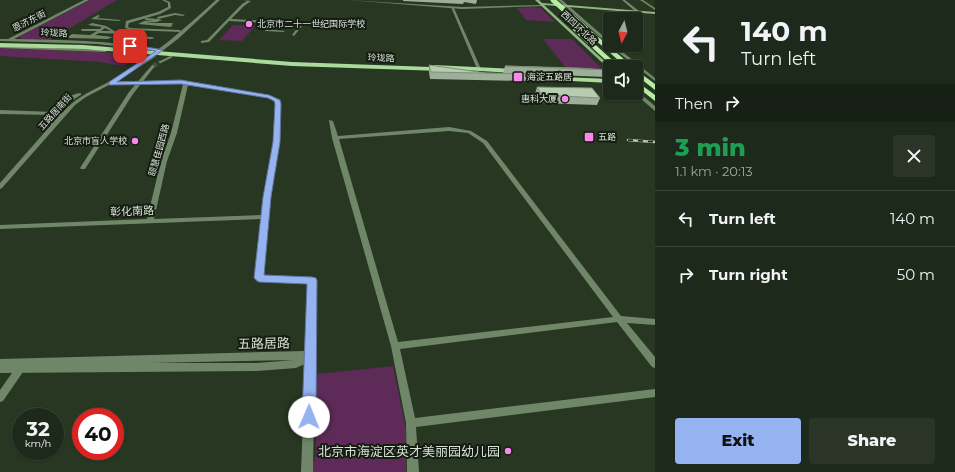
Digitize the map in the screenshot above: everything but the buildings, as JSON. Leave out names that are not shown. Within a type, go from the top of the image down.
[{"type":"highway","name":"西四环北路","points":[[553,0],[622,60]]},
{"type":"highway","name":"西四环北路","points":[[543,4],[575,29],[609,60]]},
{"type":"highway","points":[[589,43],[596,57]]},
{"type":"highway","points":[[601,43],[622,54]]},
{"type":"highway","points":[[643,78],[655,88]]},
{"type":"highway","points":[[643,89],[655,99]]},
{"type":"main road","points":[[537,1],[561,1]]},
{"type":"main road","name":"西四环北路","points":[[537,1],[543,4],[603,63]]},
{"type":"main road","points":[[543,4],[639,12]]},
{"type":"main road","points":[[643,12],[655,13]]},
{"type":"main road","name":"玲珑路","points":[[2,43],[83,47],[248,59],[479,69],[603,80]]},
{"type":"main road","name":"玲珑路","points":[[156,52],[248,62],[440,69],[485,76],[556,75]]},
{"type":"main road","points":[[556,75],[595,78],[593,75],[589,74],[570,72]]},
{"type":"street","name":"恩济东街","points":[[2,43],[86,0]]},
{"type":"street","points":[[119,20],[126,23],[165,11],[170,7],[169,3],[162,0]]},
{"type":"street","points":[[156,52],[217,0]]},
{"type":"street","points":[[156,52],[217,0]]},
{"type":"street","points":[[202,42],[208,41],[243,5],[250,0],[244,0]]},
{"type":"street","points":[[349,0],[452,8],[543,4]]},
{"type":"street","points":[[355,0],[452,8]]},
{"type":"street","points":[[622,0],[639,12]]},
{"type":"street","points":[[641,0],[655,10]]},
{"type":"street","name":"西四环北路","points":[[561,1],[603,39]]},
{"type":"street","points":[[452,8],[479,69]]},
{"type":"street","points":[[152,19],[175,14],[183,15]]},
{"type":"street","points":[[98,16],[93,19],[174,19]]},
{"type":"street","points":[[155,23],[160,20]]},
{"type":"street","points":[[229,20],[269,22],[300,26],[294,35]]},
{"type":"street","points":[[269,22],[264,28],[266,30],[283,30]]},
{"type":"street","points":[[126,23],[126,27],[131,29],[180,32]]},
{"type":"street","points":[[90,25],[103,25],[116,33]]},
{"type":"street","points":[[90,37],[105,27]]},
{"type":"street","points":[[110,42],[131,29]]},
{"type":"street","points":[[82,30],[124,33]]},
{"type":"street","points":[[120,36],[152,38]]},
{"type":"street","name":"玲珑路","points":[[2,43],[90,42],[130,46],[156,52]]},
{"type":"street","name":"五路居南街","points":[[0,181],[53,122],[78,99],[111,84],[156,52]]},
{"type":"street","name":"五路居南街","points":[[0,187],[59,116],[58,109],[71,98],[109,79],[156,52]]},
{"type":"street","name":"西四环北路","points":[[619,52],[655,80]]},
{"type":"street","points":[[160,62],[171,57]]},
{"type":"street","points":[[83,168],[130,93],[153,66]]},
{"type":"street","points":[[111,84],[186,83],[269,97],[277,100],[276,142],[265,217],[259,278],[312,281],[307,472]]},
{"type":"street","name":"颐慧佳园西路","points":[[150,222],[164,161],[174,133],[186,83]]},
{"type":"street","points":[[643,98],[655,109]]},
{"type":"street","points":[[0,112],[59,116]]},
{"type":"street","points":[[0,115],[59,116]]},
{"type":"street","points":[[331,121],[396,346],[411,423],[413,472]]},
{"type":"street","points":[[335,138],[449,129],[468,132],[485,142],[619,319],[655,364]]},
{"type":"street","name":"彰化南路","points":[[0,227],[265,217]]},
{"type":"street","points":[[396,346],[619,319],[655,322]]},
{"type":"street","name":"五路居路","points":[[0,363],[22,366],[257,367],[296,364],[310,355]]},
{"type":"street","points":[[0,398],[22,366]]},
{"type":"street","name":"五路居路","points":[[0,370],[22,366]]},
{"type":"street","points":[[411,423],[655,393]]},
{"type":"shaded area","points":[[90,0],[117,0],[50,40],[21,39],[20,36]]},
{"type":"shaded area","points":[[517,8],[541,8],[555,22],[526,20]]},
{"type":"shaded area","points":[[233,25],[255,26],[242,41],[219,40]]},
{"type":"shaded area","points":[[543,39],[572,39],[602,69],[566,68]]},
{"type":"shaded area","points":[[0,48],[120,53],[133,55],[134,60],[124,66],[99,62],[0,56]]},
{"type":"shaded area","points":[[393,366],[406,430],[406,472],[312,472],[316,451],[317,374]]},
{"type":"tunnel","points":[[153,66],[160,62]]},
{"type":"railway","points":[[628,140],[655,142]]},
{"type":"place","name":"北京市二十一世纪国际学校","points":[[249,24]]},
{"type":"place","name":"海淀五路居","points":[[518,77]]},
{"type":"place","name":"惠科大厦","points":[[565,99]]},
{"type":"place","name":"五路","points":[[589,137]]},
{"type":"place","name":"北京市盲人学校","points":[[135,141]]},
{"type":"place","name":"北京市海淀区英才美丽园幼儿园","points":[[508,451]]},
{"type":"route","points":[[130,46],[161,50],[111,84],[181,82],[269,97],[277,100],[278,119],[276,142],[267,197],[259,278],[312,281],[309,417]]}]
